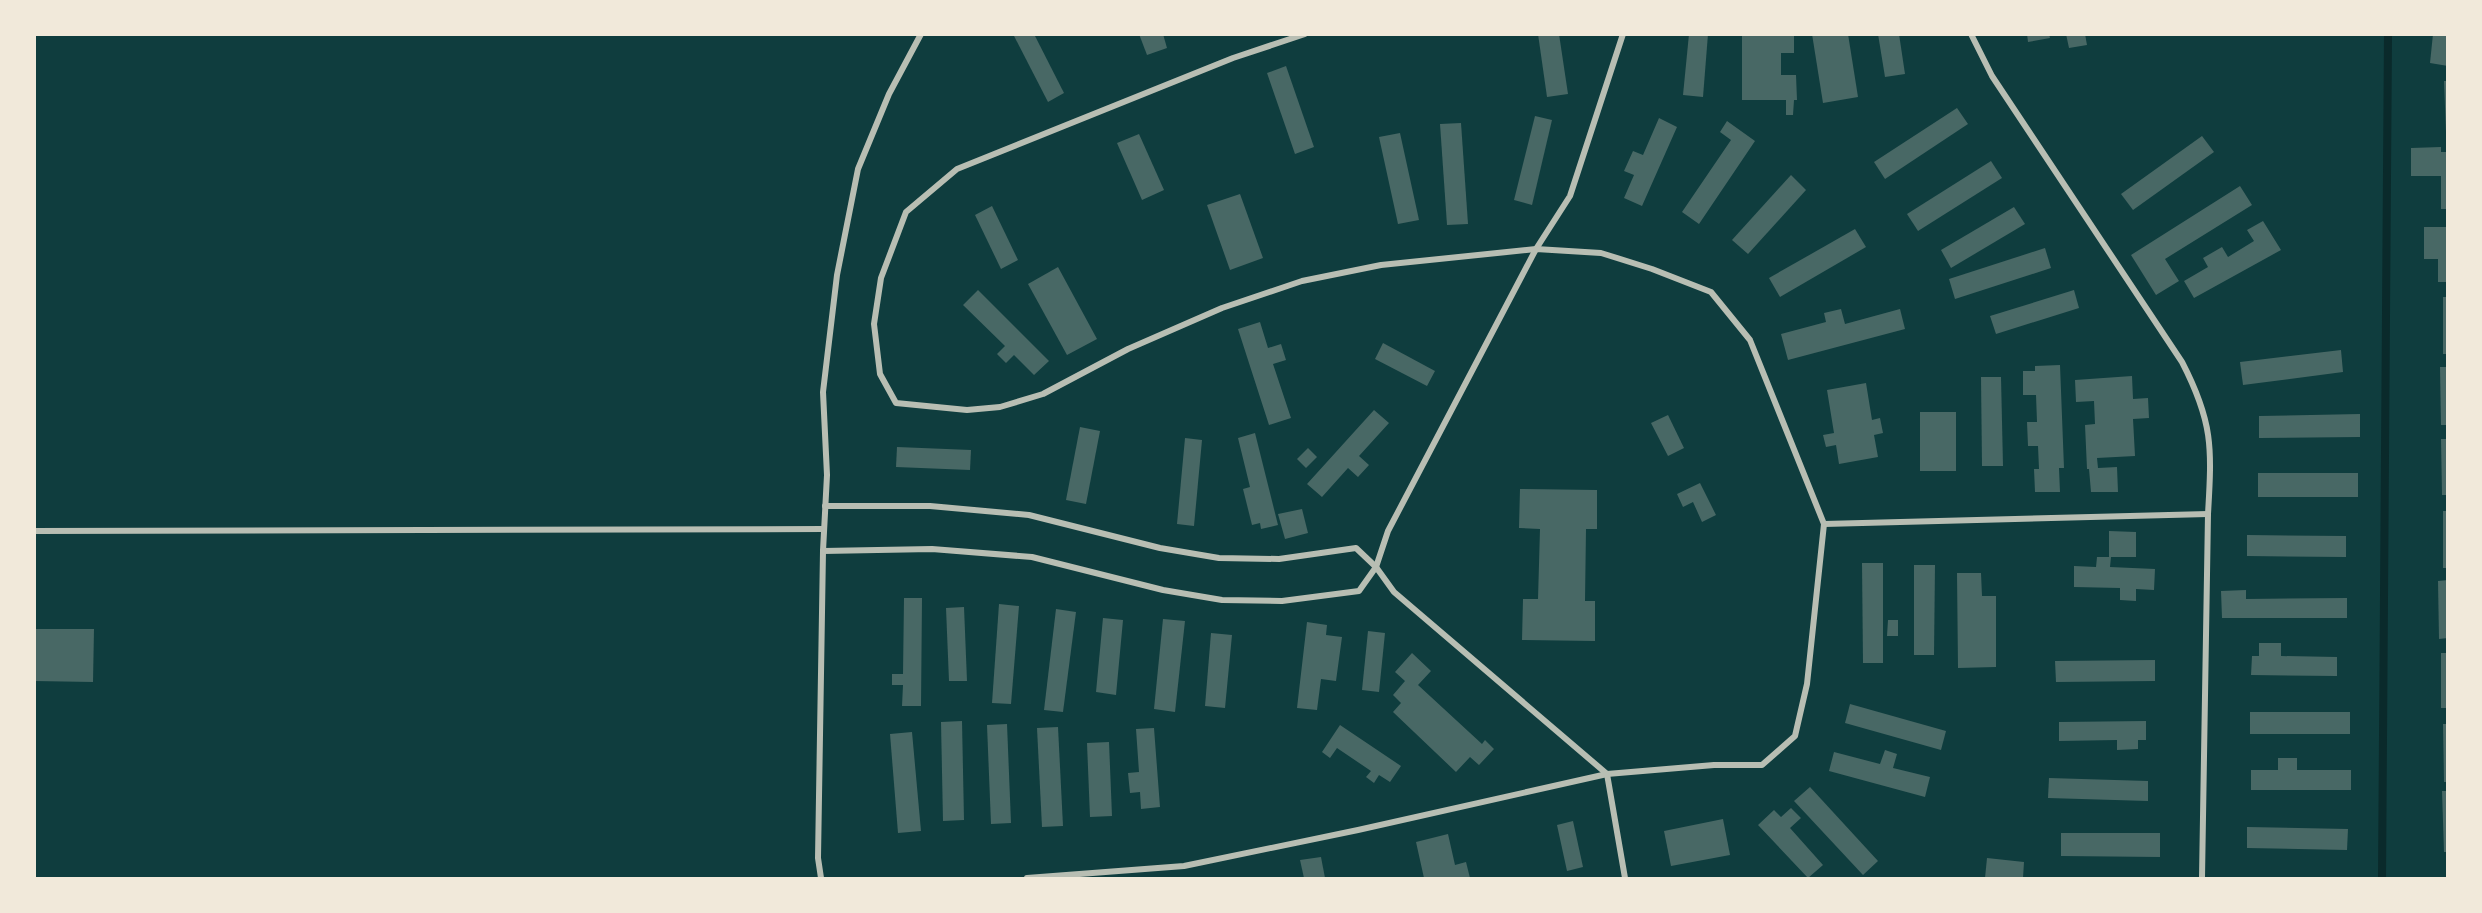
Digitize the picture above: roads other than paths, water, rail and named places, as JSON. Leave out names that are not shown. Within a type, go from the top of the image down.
[{"type":"street","points":[[821,879],[819,858],[823,551],[827,475],[824,392],[837,275],[858,169],[889,94],[921,34]]},
{"type":"street","points":[[1027,879],[1184,866],[1358,830],[1607,774],[1714,765],[1762,765],[1795,736],[1808,684],[1824,524],[1750,340],[1711,292],[1653,269],[1601,253],[1536,249],[1381,265],[1302,281],[1222,308],[1128,349],[1043,394],[1000,407],[967,410],[896,402],[880,374],[874,324],[881,278],[906,212],[957,169],[1233,58],[1305,34]]},
{"type":"street","points":[[823,551],[932,549],[1032,557],[1163,590],[1222,600],[1282,601],[1359,591],[1376,567],[1388,531],[1536,249],[1570,196],[1623,34]]},
{"type":"street","points":[[1971,34],[1992,76],[2181,362],[2197,391],[2207,421],[2211,454],[2202,879]]},
{"type":"street","points":[[825,506],[930,506],[1029,515],[1161,548],[1220,558],[1279,559],[1356,548],[1376,567],[1394,592],[1607,774],[1625,879]]},
{"type":"street","points":[[1824,524],[2208,514]]},
{"type":"street","points":[[34,531],[824,529]]},
{"type":"waterway","points":[[2382,878],[2388,34]]}]
